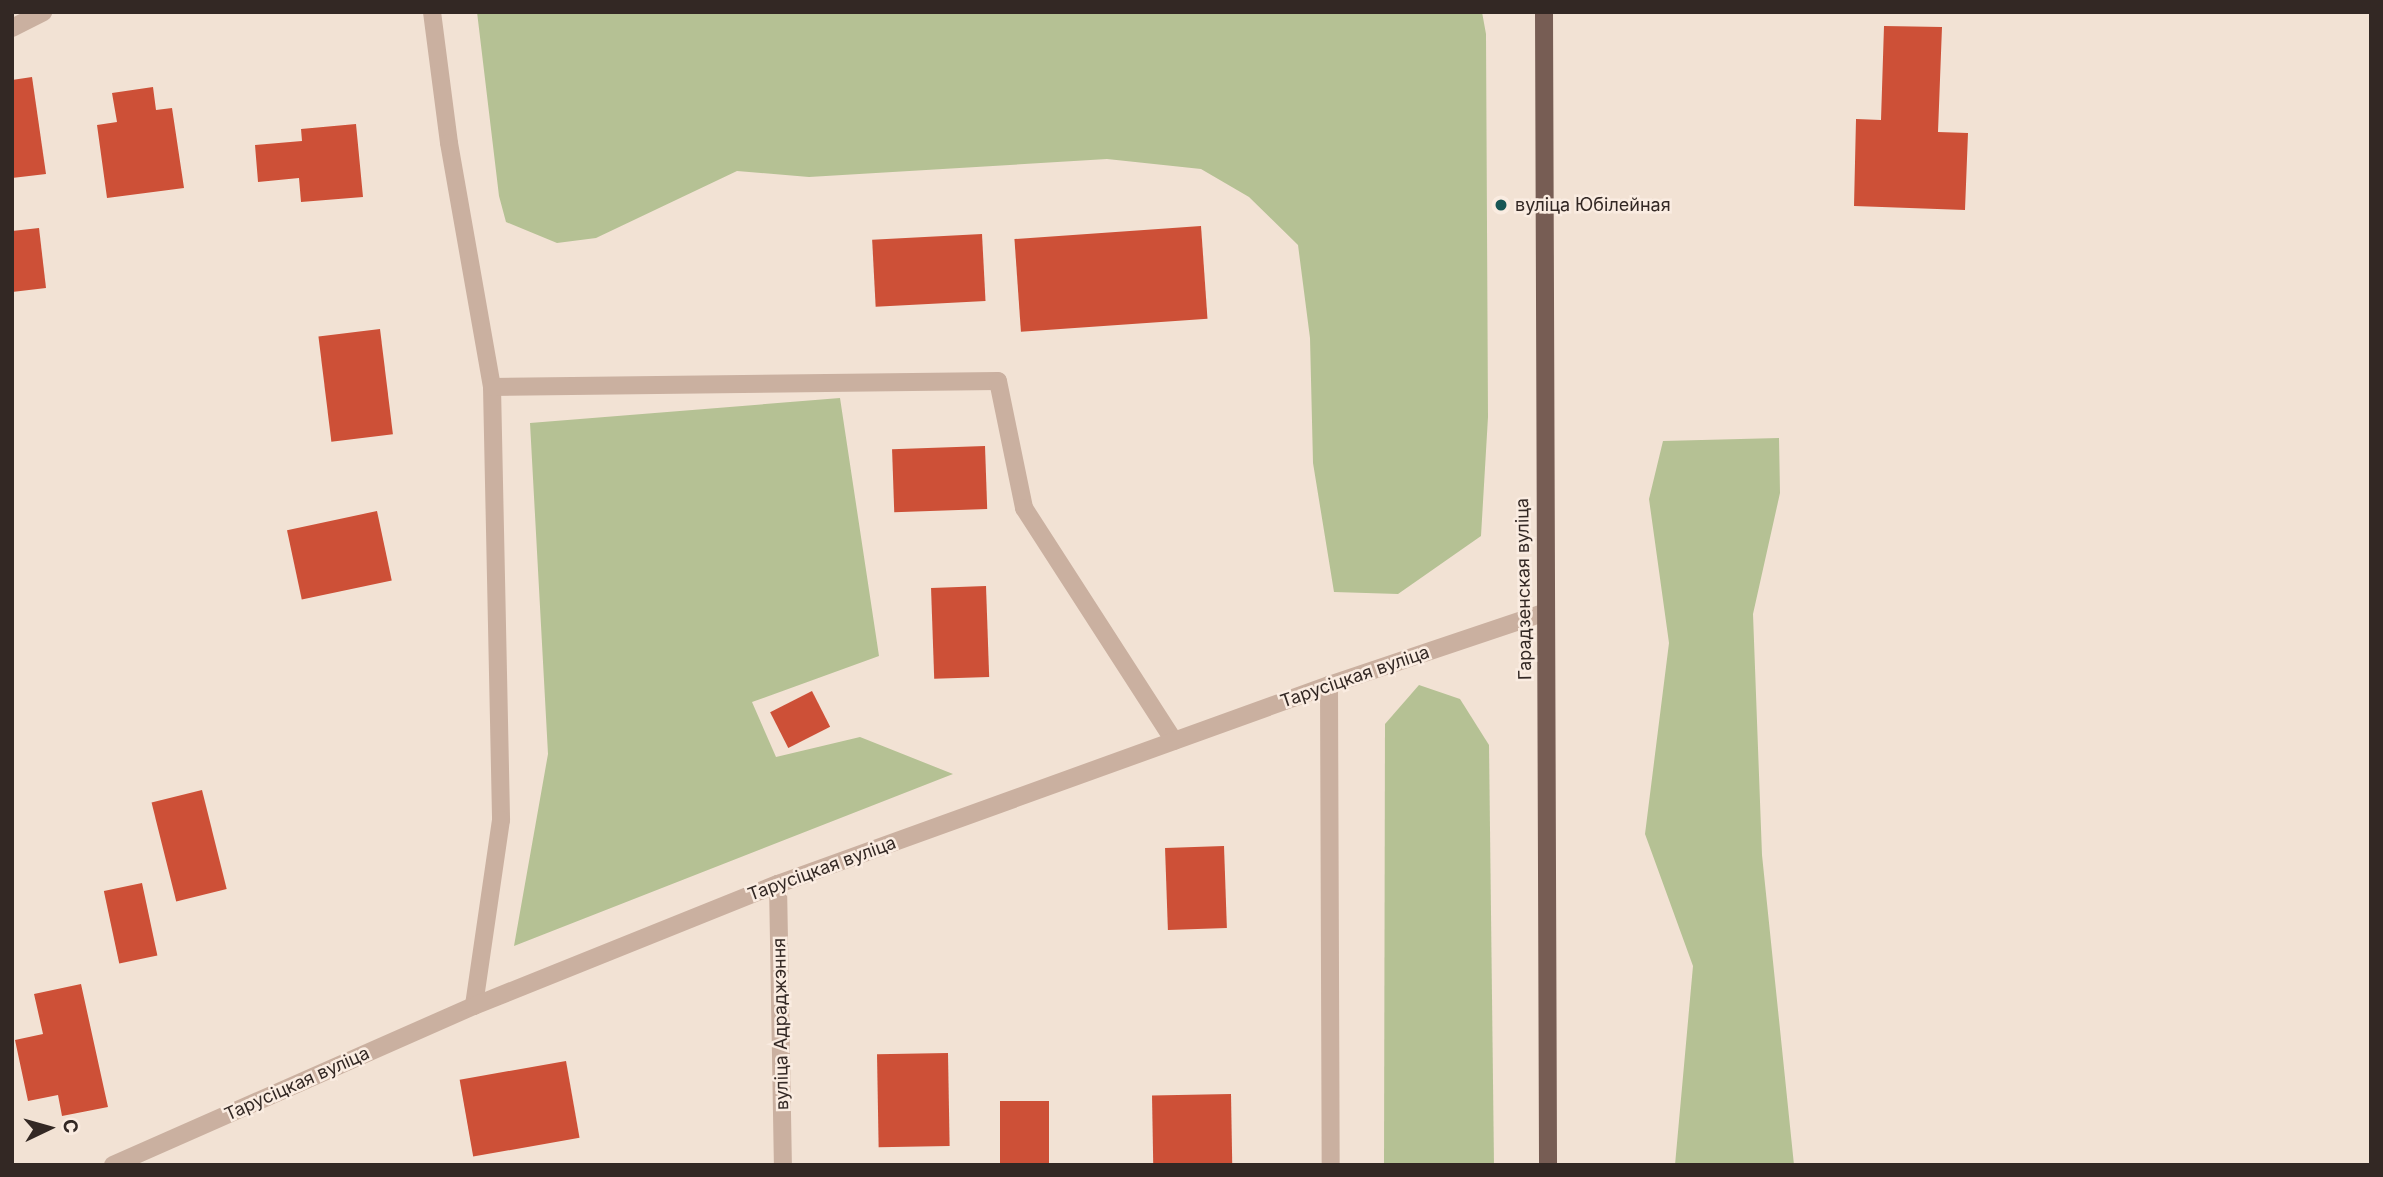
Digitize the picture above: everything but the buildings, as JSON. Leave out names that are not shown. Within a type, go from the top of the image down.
[{"type":"main road","name":"Гарадзенская вуліца","points":[[1544,12],[1548,1165]]},
{"type":"street","points":[[12,28],[43,12]]},
{"type":"street","points":[[432,12],[449,143],[492,387],[501,820],[474,1006]]},
{"type":"street","points":[[492,387],[998,381],[1024,509],[1174,741]]},
{"type":"street","name":"Тарусіцкая вуліца","points":[[113,1165],[474,1006],[778,884],[1329,685],[1546,612]]},
{"type":"street","points":[[1329,685],[1331,1165]]},
{"type":"street","name":"вуліца Адраджэння","points":[[778,884],[783,1165]]},
{"type":"green space","points":[[477,12],[1482,12],[1486,34],[1488,417],[1481,536],[1398,594],[1334,592],[1313,463],[1310,338],[1298,245],[1249,197],[1201,169],[1107,159],[809,177],[737,171],[596,238],[557,243],[506,222],[499,196]]},
{"type":"green space","points":[[840,398],[879,656],[752,702],[776,757],[860,737],[953,774],[514,946],[548,754],[530,423]]},
{"type":"green space","points":[[1779,438],[1780,493],[1753,614],[1762,855],[1794,1165],[1675,1165],[1693,966],[1645,834],[1669,643],[1649,499],[1663,441]]},
{"type":"green space","points":[[1419,685],[1460,699],[1489,745],[1494,1165],[1384,1165],[1385,724]]},
{"type":"place","name":"вуліца Юбілейная","points":[[1501,205]]}]
